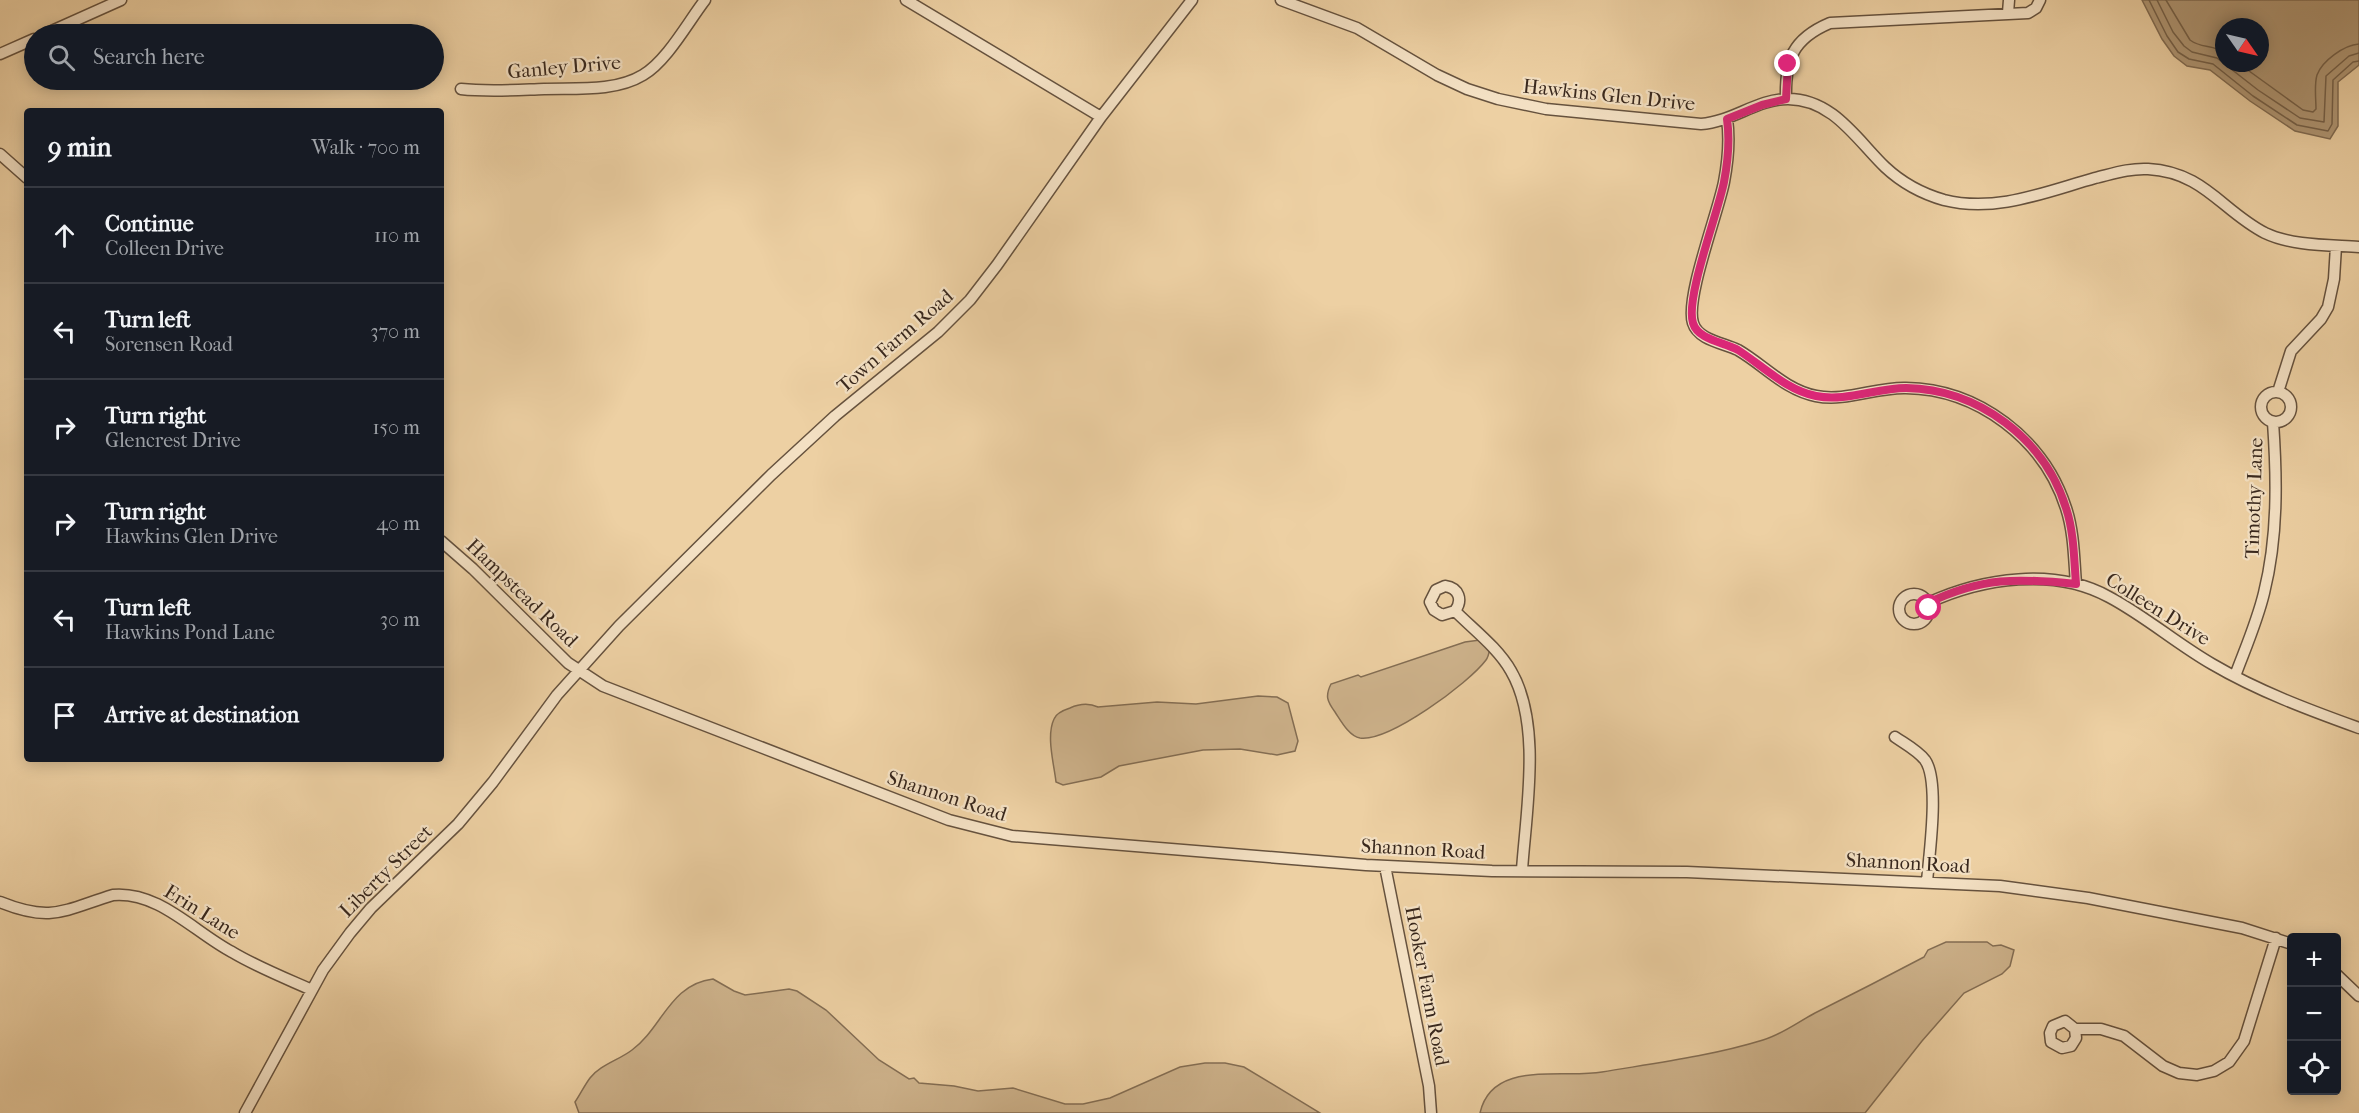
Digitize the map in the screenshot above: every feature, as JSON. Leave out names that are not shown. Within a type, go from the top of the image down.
[{"type":"street","points":[[67,24],[121,0]]},
{"type":"street","name":"Ganley Drive","points":[[461,89],[487,91],[600,87],[628,81],[644,75],[655,65],[705,0]]},
{"type":"street","points":[[906,0],[1101,117]]},
{"type":"street","name":"Town Farm Road","points":[[578,671],[619,626],[771,475],[869,387],[938,332],[970,300],[1101,117],[1192,0]]},
{"type":"street","name":"Hawkins Glen Drive","points":[[1281,0],[1357,28],[1437,75],[1467,89],[1498,99],[1546,109],[1692,124],[1727,119],[1762,105],[1786,99]]},
{"type":"street","points":[[2008,14],[2009,0]]},
{"type":"street","points":[[2040,0],[2032,11],[2008,14],[1830,23],[1807,34],[1791,54],[1786,74],[1786,99],[1832,113],[1896,176],[1918,190],[1942,199],[1974,205],[1998,204],[2126,170],[2156,170],[2177,174],[2198,183],[2268,234],[2289,240],[2359,247]]},
{"type":"street","points":[[0,54],[24,43]]},
{"type":"street","points":[[1727,119],[1728,154],[1724,183],[1695,289],[1691,312],[1695,329],[1705,337],[1728,345],[1785,383],[1814,396],[1834,397],[1883,389],[1923,389],[1962,398],[1992,413],[2034,448],[2062,494],[2070,527],[2076,584]]},
{"type":"street","points":[[0,154],[24,175]]},
{"type":"street","name":"Timothy Lane","points":[[2278,392],[2291,351],[2321,319],[2328,307],[2334,279],[2336,246]]},
{"type":"street","name":"Timothy Lane","points":[[2278,392],[2288,398],[2291,408],[2285,419],[2273,422],[2263,416],[2261,404],[2266,395],[2278,392]]},
{"type":"street","name":"Timothy Lane","points":[[2235,676],[2260,610],[2270,568],[2276,504],[2273,422]]},
{"type":"street","name":"Hampstead Road","points":[[444,544],[578,671]]},
{"type":"street","name":"Colleen Drive","points":[[1928,603],[1955,592],[1992,582],[2034,580],[2076,584],[2126,606],[2194,654],[2235,676],[2359,728]]},
{"type":"street","points":[[1455,611],[1494,650],[1510,670],[1524,703],[1529,757],[1522,870]]},
{"type":"street","name":"Shannon Road","points":[[578,671],[603,686],[632,699],[949,820],[991,832],[1056,841],[1385,866],[1492,871],[1687,872],[2000,885],[2088,898],[2242,928],[2287,942]]},
{"type":"street","name":"Liberty Street","points":[[245,1113],[329,960],[371,908],[435,848],[472,807],[557,695],[578,671]]},
{"type":"street","points":[[1895,737],[1916,751],[1931,771],[1932,796],[1927,882]]},
{"type":"street","name":"Hooker Farm Road","points":[[1385,866],[1429,1086],[1431,1113]]},
{"type":"street","name":"Erin Lane","points":[[0,902],[26,911],[48,914],[113,895],[144,897],[228,951],[312,990]]},
{"type":"street","points":[[2075,1029],[2101,1029],[2124,1036],[2163,1066],[2179,1073],[2197,1075],[2214,1071],[2229,1062],[2244,1041],[2276,938]]},
{"type":"street","points":[[2341,978],[2359,996]]},
{"type":"shaded area","points":[[1480,640],[1490,647],[1487,658],[1477,670],[1428,709],[1390,731],[1373,737],[1356,737],[1346,728],[1332,708],[1328,695],[1331,684],[1358,675],[1361,677],[1465,642]]},
{"type":"shaded area","points":[[1258,696],[1277,697],[1288,703],[1298,741],[1295,751],[1277,755],[1240,749],[1203,750],[1119,766],[1101,777],[1063,785],[1056,782],[1051,733],[1055,717],[1065,710],[1084,704],[1098,707],[1157,702],[1196,704]]},
{"type":"shaded area","points":[[1946,942],[1987,942],[1993,946],[2001,945],[2014,950],[2010,966],[2002,974],[1964,993],[1922,1041],[1865,1113],[1480,1113],[1487,1096],[1499,1085],[1514,1078],[1531,1075],[1602,1072],[1703,1055],[1770,1038],[1924,957],[1928,950]]},
{"type":"shaded area","points":[[713,979],[745,995],[789,989],[797,991],[826,1010],[879,1060],[909,1079],[914,1078],[919,1083],[978,1091],[1013,1088],[1065,1104],[1083,1104],[1110,1098],[1180,1067],[1225,1063],[1244,1067],[1320,1113],[579,1113],[575,1102],[594,1073],[627,1054],[642,1041],[676,998],[686,989]]},
{"type":"water","points":[[2142,0],[2359,0],[2359,65],[2338,82],[2338,126],[2330,139],[2295,131],[2250,101],[2210,70],[2187,66],[2174,56],[2162,39]]},
{"type":"route","points":[[1788,64],[1786,99],[1747,110],[1727,119],[1729,133],[1724,183],[1695,289],[1691,312],[1695,329],[1705,337],[1738,351],[1785,383],[1814,396],[1845,396],[1883,389],[1923,389],[1962,398],[1977,405],[2007,424],[2034,448],[2054,478],[2067,510],[2076,584],[2012,579],[1992,582],[1970,586],[1947,594],[1928,603],[1929,608]]}]
